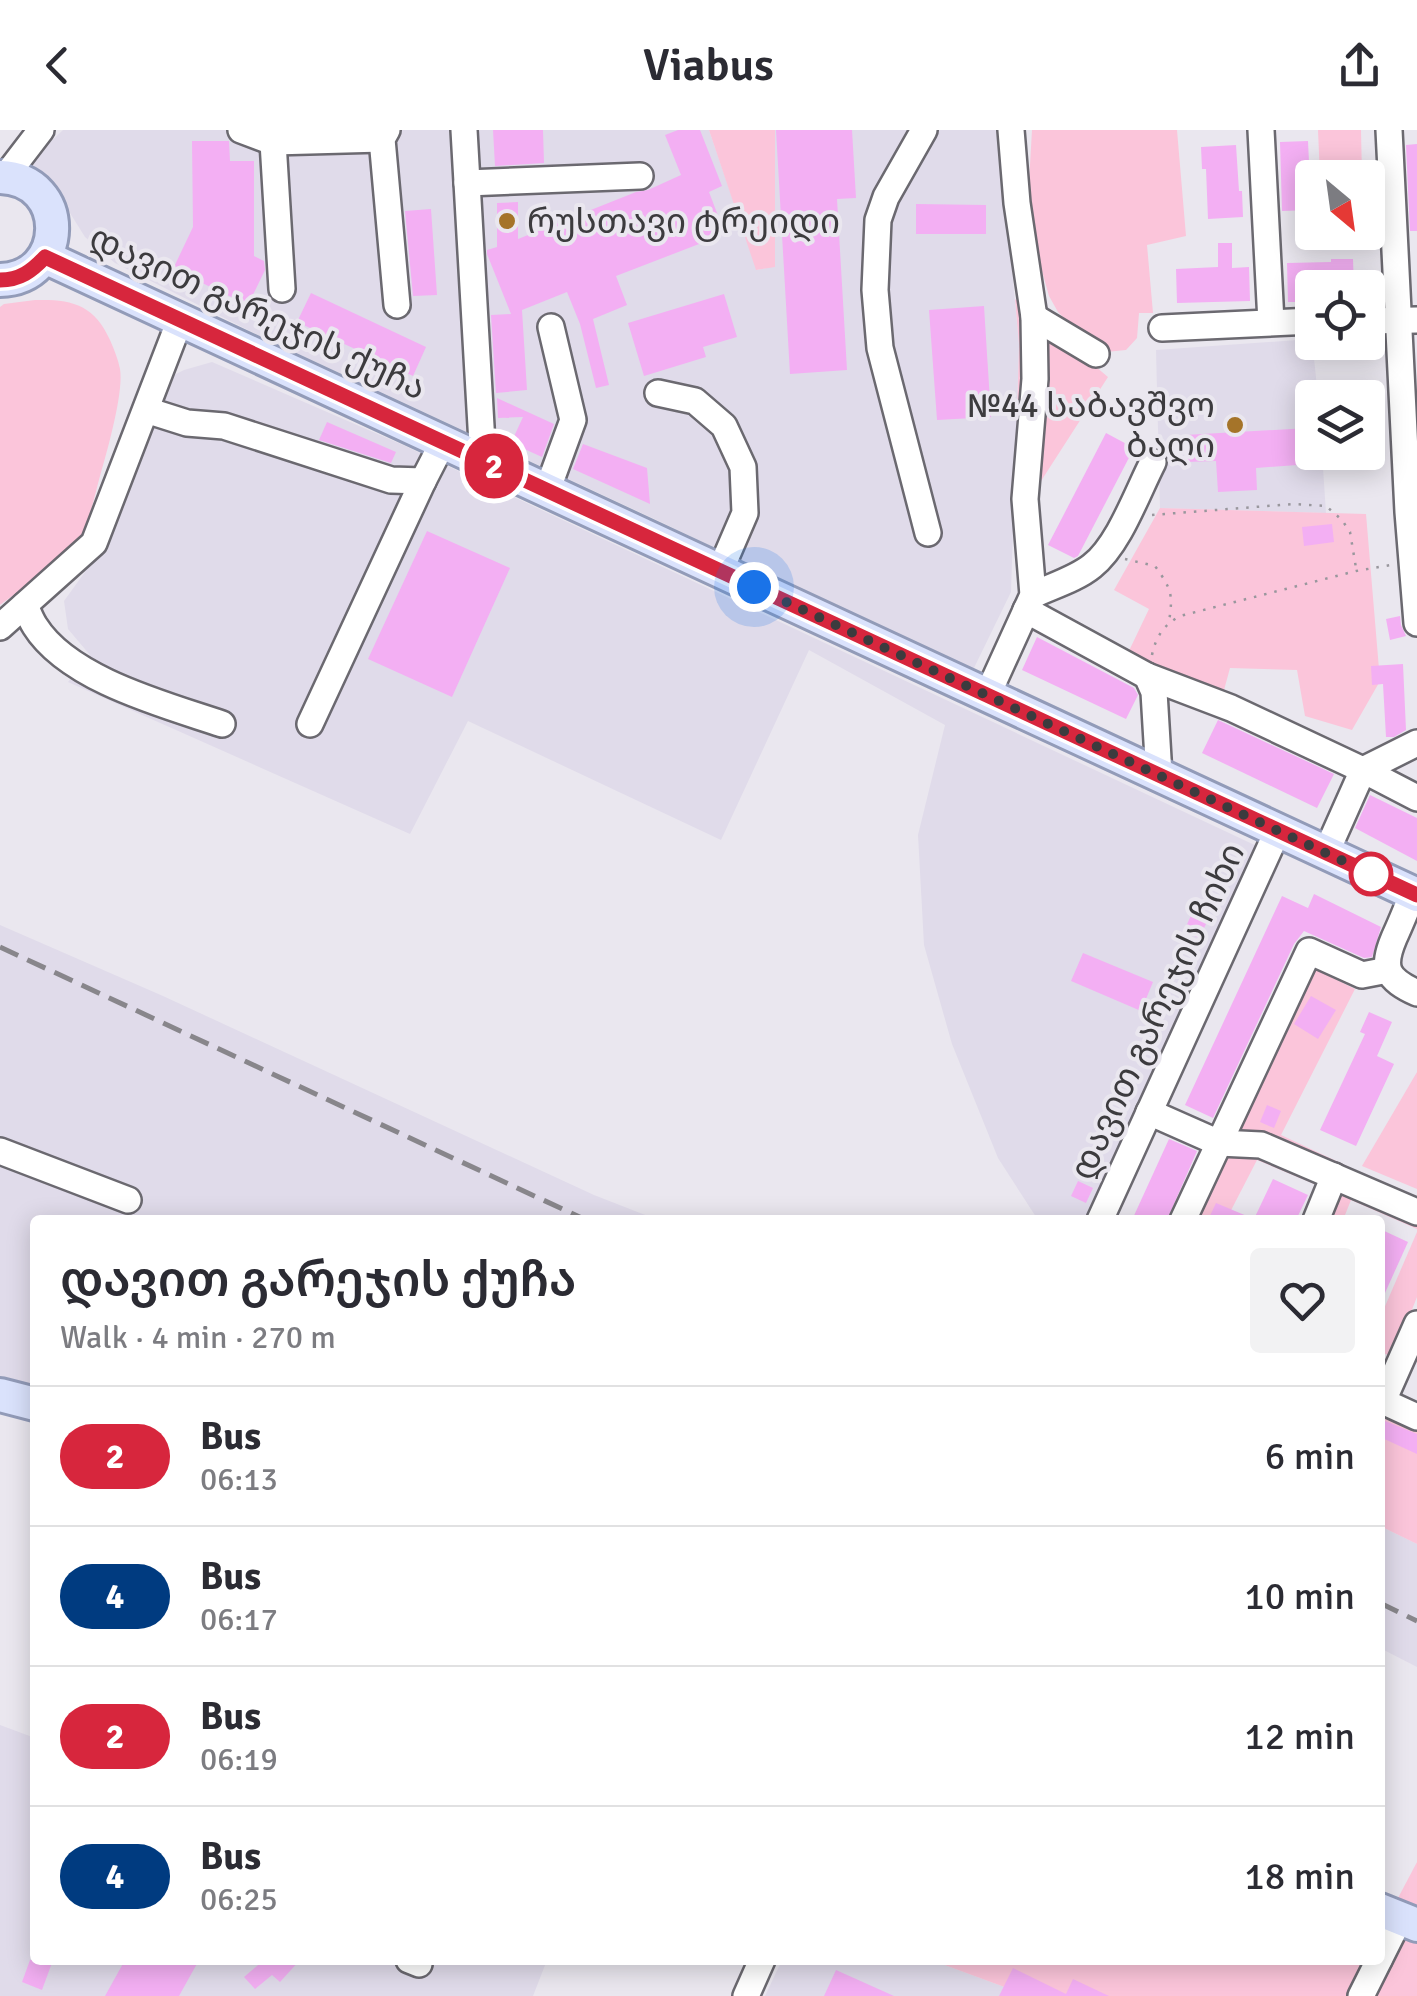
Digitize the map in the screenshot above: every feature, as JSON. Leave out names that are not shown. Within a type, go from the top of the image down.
[{"type":"main road","points":[[0,280],[34,269],[45,257],[54,226],[39,192],[23,181],[2,177]]},
{"type":"main road","name":"დავით გარეჯის ქუჩა","points":[[45,257],[1415,894]]},
{"type":"main road","points":[[0,1395],[30,1403]]},
{"type":"street","points":[[2,177],[41,130]]},
{"type":"street","points":[[242,130],[274,142],[385,134],[397,305]]},
{"type":"street","points":[[464,130],[483,461]]},
{"type":"street","points":[[924,130],[886,196],[878,220],[875,290],[880,348],[928,534]]},
{"type":"street","points":[[988,696],[1030,602],[1025,499],[1035,379],[1034,318],[1017,203],[1012,130]]},
{"type":"street","points":[[1261,130],[1272,322]]},
{"type":"street","points":[[1389,130],[1408,320],[1412,561],[1417,623]]},
{"type":"street","points":[[274,142],[282,289]]},
{"type":"street","points":[[466,182],[640,176]]},
{"type":"street","points":[[1034,318],[1096,354]]},
{"type":"street","points":[[0,627],[94,543],[180,320]]},
{"type":"street","points":[[1162,328],[1295,321]]},
{"type":"street","points":[[547,491],[573,420],[551,327]]},
{"type":"street","points":[[658,393],[695,401],[724,426],[743,467],[745,513],[720,571]]},
{"type":"street","points":[[146,410],[188,424],[224,426],[391,480],[423,481]]},
{"type":"street","points":[[310,724],[443,442]]},
{"type":"street","points":[[1030,602],[1090,568],[1104,554],[1153,462]]},
{"type":"street","points":[[1030,602],[1147,676],[1231,708],[1417,798]]},
{"type":"street","points":[[25,605],[35,628],[54,648],[88,672],[118,688],[222,724]]},
{"type":"street","points":[[1147,676],[1154,692],[1159,775]]},
{"type":"street","points":[[1326,852],[1363,770],[1417,743]]},
{"type":"street","name":"დავით გარეჯის ჩიხი","points":[[1102,1215],[1278,830]]},
{"type":"street","points":[[1415,894],[1386,956],[1388,970],[1398,984],[1417,993]]},
{"type":"street","points":[[1185,1215],[1309,951],[1362,975],[1388,970]]},
{"type":"street","points":[[1150,1112],[1219,1143],[1261,1145],[1417,1212]]},
{"type":"street","points":[[0,1151],[128,1200]]},
{"type":"street","points":[[1318,1215],[1334,1176]]},
{"type":"street","points":[[1385,1393],[1417,1324]]},
{"type":"street","points":[[1385,1401],[1417,1417]]},
{"type":"street","points":[[1385,1947],[1399,1918]]},
{"type":"street","points":[[746,1996],[760,1965]]},
{"type":"street","points":[[1361,1996],[1376,1965]]},
{"type":"path","points":[[1126,516],[1293,504],[1326,506],[1350,532],[1356,571]]},
{"type":"path","points":[[1104,554],[1155,566],[1173,598],[1147,676]]},
{"type":"path","points":[[1168,622],[1356,571],[1412,561]]},
{"type":"shaded area","points":[[63,130],[709,130],[757,270],[775,266],[775,130],[999,130],[1019,345],[1011,592],[972,672],[260,336],[115,263],[85,237],[48,184],[26,165]]},
{"type":"shaded area","points":[[709,130],[775,130],[775,267],[756,270]]},
{"type":"shaded area","points":[[1032,130],[1177,130],[1186,236],[1147,245],[1153,313],[1139,313],[1137,338],[1126,350],[1106,352],[1083,337],[1058,312],[1049,296],[1027,217]]},
{"type":"shaded area","points":[[1318,130],[1361,130],[1362,160],[1319,160]]},
{"type":"shaded area","points":[[1015,299],[1108,377],[1014,523],[1019,345]]},
{"type":"shaded area","points":[[35,300],[70,303],[97,318],[117,358],[120,392],[91,509],[78,542],[53,567],[0,605],[0,307]]},
{"type":"shaded area","name":"№44 საბავშვო ბაღი","points":[[1295,340],[1295,360],[1314,360],[1316,380],[1295,380],[1295,470],[1323,470],[1326,513],[1160,508],[1156,350]]},
{"type":"shaded area","points":[[212,362],[403,445],[1261,848],[1092,1215],[1035,1215],[998,1158],[952,1044],[924,945],[918,835],[945,725],[809,650],[721,840],[468,721],[410,834],[68,682],[90,655],[68,629],[64,601],[98,554],[168,378]]},
{"type":"shaded area","points":[[1160,508],[1366,514],[1380,681],[1352,730],[1305,716],[1297,670],[1230,668],[1224,690],[1127,655],[1149,609],[1114,590]]},
{"type":"shaded area","points":[[0,925],[645,1215],[30,1215],[30,1387],[0,1379]]},
{"type":"shaded area","points":[[1315,969],[1355,989],[1281,1135],[1417,1199],[1417,1229],[1351,1200],[1345,1215],[1308,1215],[1319,1186],[1257,1160],[1229,1215],[1195,1215]]},
{"type":"shaded area","points":[[1417,1072],[1417,1189],[1362,1166]]},
{"type":"shaded area","points":[[1417,1232],[1417,1297],[1393,1357],[1385,1354],[1385,1306]]},
{"type":"shaded area","points":[[1385,1409],[1417,1424],[1417,1544],[1385,1528]]},
{"type":"shaded area","points":[[1385,1528],[1417,1544],[1417,1667],[1385,1651]]},
{"type":"shaded area","points":[[0,1725],[30,1736],[30,1965],[545,1965],[533,1996],[0,1996]]},
{"type":"shaded area","points":[[1417,1862],[1417,1906],[1398,1898]]},
{"type":"shaded area","points":[[1385,1924],[1417,1937],[1417,1996],[1029,1996],[945,1965],[1385,1965]]},
{"type":"shaded area","points":[[780,1965],[945,1965],[1029,1996],[765,1996]]},
{"type":"building","points":[[493,130],[543,130],[544,163],[495,166]]},
{"type":"building","points":[[678,130],[700,130],[722,186],[709,192],[725,234],[616,276],[627,305],[593,319],[609,385],[596,388],[580,324],[567,292],[522,310],[527,390],[496,393],[491,315],[511,314],[487,254],[487,250],[497,247],[497,203],[518,202],[518,239],[648,190],[681,175],[665,135]]},
{"type":"building","points":[[776,130],[852,130],[856,198],[837,199],[847,370],[790,374]]},
{"type":"building","points":[[192,141],[229,141],[230,161],[254,161],[254,256],[264,261],[265,270],[248,305],[173,269],[193,227]]},
{"type":"building","points":[[1308,141],[1309,160],[1295,160],[1295,211],[1282,211],[1280,142]]},
{"type":"building","points":[[1417,144],[1417,231],[1410,231],[1406,145]]},
{"type":"building","points":[[1236,145],[1243,217],[1208,219],[1201,147]]},
{"type":"building","points":[[916,204],[986,205],[986,234],[916,234]]},
{"type":"building","points":[[431,209],[437,295],[413,296],[405,211]]},
{"type":"building","points":[[1218,243],[1232,243],[1232,268],[1249,267],[1250,301],[1177,303],[1176,269],[1218,267]]},
{"type":"building","points":[[1353,259],[1353,270],[1295,270],[1295,302],[1288,302],[1287,263]]},
{"type":"building","points":[[311,293],[426,347],[413,376],[297,322]]},
{"type":"building","points":[[724,294],[737,337],[703,347],[706,357],[644,376],[628,323]]},
{"type":"building","points":[[984,306],[991,417],[937,420],[929,310]]},
{"type":"building","points":[[497,398],[554,424],[542,457],[511,443],[523,417],[498,418]]},
{"type":"building","points":[[327,422],[396,452],[391,463],[319,440]]},
{"type":"building","points":[[1295,429],[1295,465],[1256,468],[1257,490],[1218,492],[1216,461],[1186,462],[1185,435]]},
{"type":"building","points":[[1106,433],[1134,448],[1074,558],[1048,545]]},
{"type":"building","points":[[583,444],[647,468],[650,504],[573,469]]},
{"type":"building","points":[[1332,524],[1334,542],[1304,546],[1302,527]]},
{"type":"building","points":[[427,531],[510,568],[452,697],[368,659]]},
{"type":"building","points":[[1400,616],[1406,636],[1390,640],[1386,619]]},
{"type":"building","points":[[1037,637],[1134,688],[1138,695],[1126,719],[1022,670]]},
{"type":"building","points":[[1403,664],[1406,730],[1386,737],[1383,684],[1372,685],[1371,666]]},
{"type":"building","points":[[1218,720],[1334,774],[1317,808],[1202,753]]},
{"type":"building","points":[[1370,795],[1417,818],[1417,861],[1355,828]]},
{"type":"building","points":[[1314,894],[1381,927],[1372,957],[1364,958],[1304,931],[1294,944],[1213,1118],[1185,1105],[1282,896],[1308,908]]},
{"type":"building","points":[[1193,911],[1209,918],[1199,938],[1184,931]]},
{"type":"building","points":[[1083,953],[1153,982],[1141,1011],[1071,981]]},
{"type":"building","points":[[1311,996],[1336,1010],[1318,1039],[1294,1024]]},
{"type":"building","points":[[1369,1012],[1392,1022],[1377,1056],[1394,1064],[1356,1146],[1320,1130],[1365,1034],[1360,1032]]},
{"type":"building","points":[[1267,1105],[1281,1111],[1274,1128],[1260,1122]]},
{"type":"building","points":[[1169,1139],[1197,1151],[1169,1215],[1134,1215]]},
{"type":"building","points":[[1273,1179],[1308,1195],[1298,1215],[1256,1215]]},
{"type":"building","points":[[1078,1181],[1093,1188],[1086,1203],[1071,1196]]},
{"type":"building","points":[[1216,1203],[1244,1215],[1210,1215]]},
{"type":"building","points":[[1385,1231],[1408,1242],[1385,1293]]},
{"type":"building","points":[[1385,1421],[1417,1434],[1417,1454],[1385,1439]]},
{"type":"building","points":[[30,1960],[30,1965],[51,1965],[42,1990],[22,1982]]},
{"type":"building","points":[[122,1965],[196,1965],[179,1996],[105,1996]]},
{"type":"building","points":[[258,1965],[295,1965],[280,1982],[272,1975],[255,1989],[244,1977]]},
{"type":"building","points":[[1013,1968],[1066,1994],[1073,1979],[1109,1996],[999,1996]]},
{"type":"building","points":[[836,1970],[894,1996],[824,1996]]},
{"type":"railway","points":[[0,947],[575,1215]]},
{"type":"railway","points":[[1385,1605],[1417,1621]]},
{"type":"bus line","name":"2","points":[[0,280],[21,276],[45,257],[1417,895]]},
{"type":"place","name":"რუსთავი ტრეიდი","points":[[507,221]]},
{"type":"place","name":"№44 საბავშვო ბაღი","points":[[1235,425]]},
{"type":"route","points":[[754,587],[1371,874]]}]
